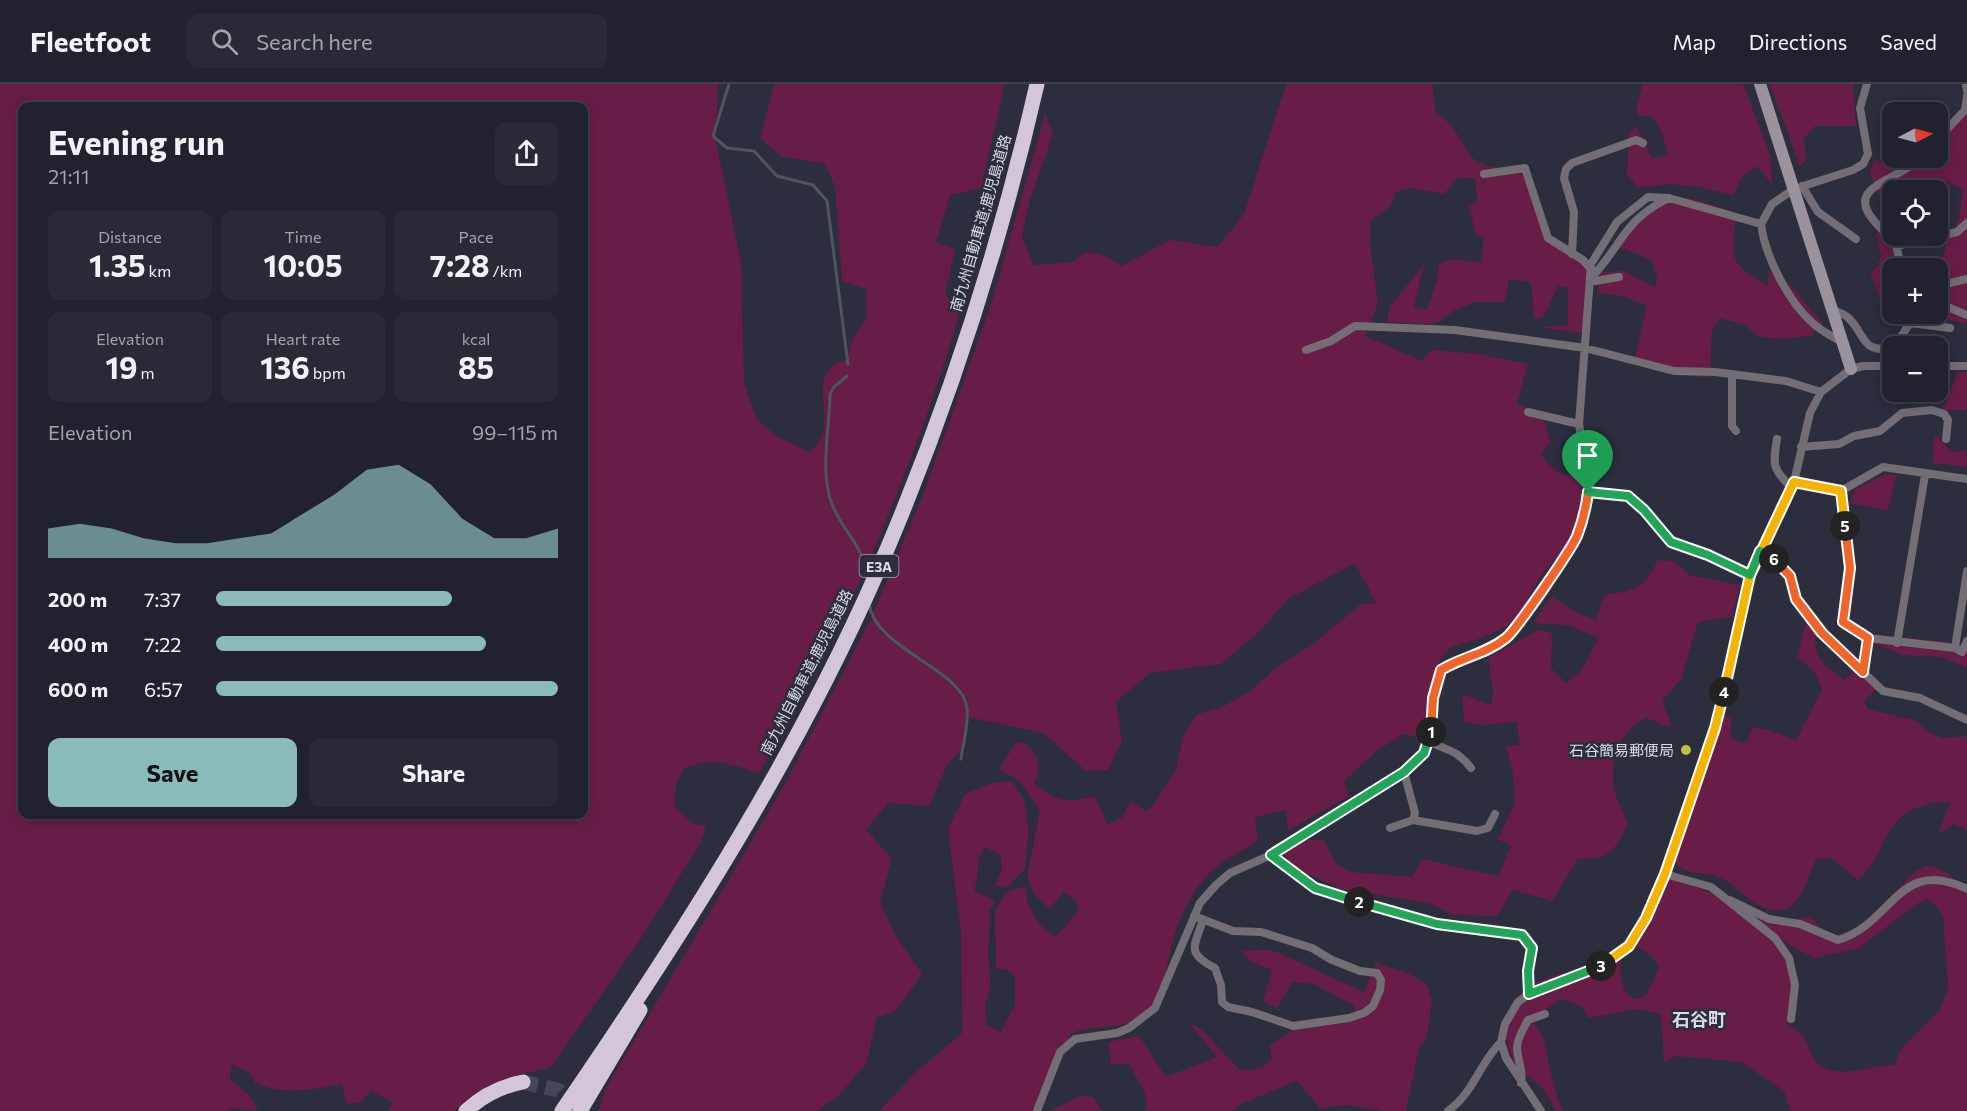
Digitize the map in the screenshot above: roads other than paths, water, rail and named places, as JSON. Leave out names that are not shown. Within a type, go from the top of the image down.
[{"type":"highway","name":"南九州自動車道;鹿児島道路","points":[[556,1109],[590,1071],[721,866],[749,819],[836,657],[887,548],[923,460],[977,299],[1024,141],[1037,84]]},
{"type":"highway","points":[[580,1111],[721,866]]},
{"type":"highway","points":[[466,1111],[487,1095],[508,1085],[523,1082]]},
{"type":"street","points":[[1760,84],[1798,188],[1851,369]]},
{"type":"street","points":[[1842,342],[1815,326],[1804,315],[1769,260],[1761,224],[1772,204],[1798,188],[1853,171],[1863,165],[1868,154],[1860,108],[1867,84]]},
{"type":"street","points":[[1966,84],[1967,90]]},
{"type":"street","points":[[1948,128],[1965,110],[1967,96]]},
{"type":"street","points":[[1572,254],[1574,212],[1564,178],[1566,169],[1572,163],[1636,140],[1643,143]]},
{"type":"street","points":[[1484,174],[1525,168],[1548,238],[1572,254],[1590,277]]},
{"type":"street","points":[[1890,180],[1911,168]]},
{"type":"street","points":[[1882,184],[1870,191],[1865,200],[1866,209],[1882,229]]},
{"type":"street","points":[[1798,188],[1818,212],[1856,239]]},
{"type":"street","points":[[1036,1111],[1060,1052],[1075,1039],[1116,1033],[1129,1028],[1155,1008],[1200,903],[1230,873],[1271,855],[1404,772],[1424,753],[1428,741],[1433,698],[1441,670],[1454,662],[1486,652],[1509,636],[1575,539],[1585,516],[1588,492],[1588,477],[1579,424],[1591,264],[1617,222],[1648,197],[1669,198],[1761,224]]},
{"type":"street","points":[[1948,234],[1957,232],[1967,223]]},
{"type":"street","points":[[1896,246],[1898,258]]},
{"type":"street","points":[[1590,277],[1619,277]]},
{"type":"street","points":[[1948,284],[1967,279]]},
{"type":"street","points":[[1948,307],[1967,315]]},
{"type":"street","points":[[1832,310],[1847,316],[1865,343],[1875,349],[1882,348]]},
{"type":"street","points":[[1901,336],[1910,323],[1950,328]]},
{"type":"street","points":[[1306,350],[1331,341],[1355,326],[1381,325],[1455,330],[1585,348],[1674,371],[1732,374],[1786,381],[1821,392]]},
{"type":"street","points":[[1541,1111],[1506,1058],[1501,1042],[1505,1024],[1512,1011],[1529,994],[1592,970],[1629,946],[1646,918],[1665,874],[1715,728],[1750,575],[1793,485],[1810,413],[1821,392],[1851,369],[1863,366],[1882,366]]},
{"type":"street","points":[[1948,366],[1967,366]]},
{"type":"street","points":[[1732,374],[1732,426],[1736,431]]},
{"type":"street","points":[[1801,447],[1839,444],[1854,436],[1880,431],[1902,413],[1932,410],[1944,414],[1948,420],[1946,439]]},
{"type":"street","points":[[1528,412],[1579,424]]},
{"type":"street","points":[[1777,439],[1773,461],[1777,474],[1793,485],[1841,491],[1882,467],[1925,475],[1967,479]]},
{"type":"street","points":[[1897,643],[1925,475]]},
{"type":"street","points":[[1841,491],[1850,568],[1843,622],[1868,638],[1897,643],[1955,648],[1962,652],[1967,641]]},
{"type":"street","points":[[1588,492],[1628,496],[1644,510],[1671,542],[1708,555],[1750,575]]},
{"type":"street","points":[[1760,551],[1774,560],[1790,576],[1796,599],[1822,633],[1883,691],[1920,698],[1967,720]]},
{"type":"street","points":[[1955,648],[1967,571]]},
{"type":"street","points":[[1863,672],[1868,638]]},
{"type":"street","points":[[1428,741],[1444,749],[1458,752],[1471,768]]},
{"type":"street","points":[[1404,772],[1415,813],[1413,820]]},
{"type":"street","points":[[1390,828],[1413,820],[1477,831],[1488,828],[1495,814]]},
{"type":"street","points":[[1271,855],[1315,888],[1346,898],[1437,924],[1522,935],[1532,948],[1528,971],[1529,994]]},
{"type":"street","points":[[1665,874],[1711,887],[1775,938],[1789,958],[1795,984],[1791,1019]]},
{"type":"street","points":[[1730,900],[1769,919],[1800,924],[1838,940],[1853,936],[1870,924],[1900,893],[1916,882],[1935,879],[1967,890]]},
{"type":"street","points":[[1194,916],[1233,931],[1261,932],[1312,948],[1332,960],[1360,971],[1377,973],[1381,980],[1380,990],[1373,1006],[1365,1013],[1304,1026],[1293,1026],[1252,1012],[1228,1007],[1222,1002],[1221,985],[1215,968],[1196,957],[1193,949],[1203,920]]},
{"type":"street","points":[[1521,1083],[1522,1066],[1517,1048],[1520,1037],[1528,1020],[1545,1014]]},
{"type":"street","points":[[1448,1111],[1473,1086],[1485,1058],[1501,1042]]},
{"type":"waterway","points":[[729,84],[713,136],[727,148],[754,151],[777,176],[813,185],[827,201],[848,364]]},
{"type":"waterway","points":[[847,376],[834,387],[830,394],[826,478],[832,504],[858,548],[867,579]]},
{"type":"waterway","points":[[869,603],[874,619],[886,633],[951,682],[962,694],[967,708],[967,727],[961,759]]},
{"type":"tunnel","points":[[523,1082],[558,1090],[575,1111]]},
{"type":"place","name":"石谷簡易郵便局","points":[[1686,750]]},
{"type":"district","name":"石谷町","points":[[1699,1019]]}]
